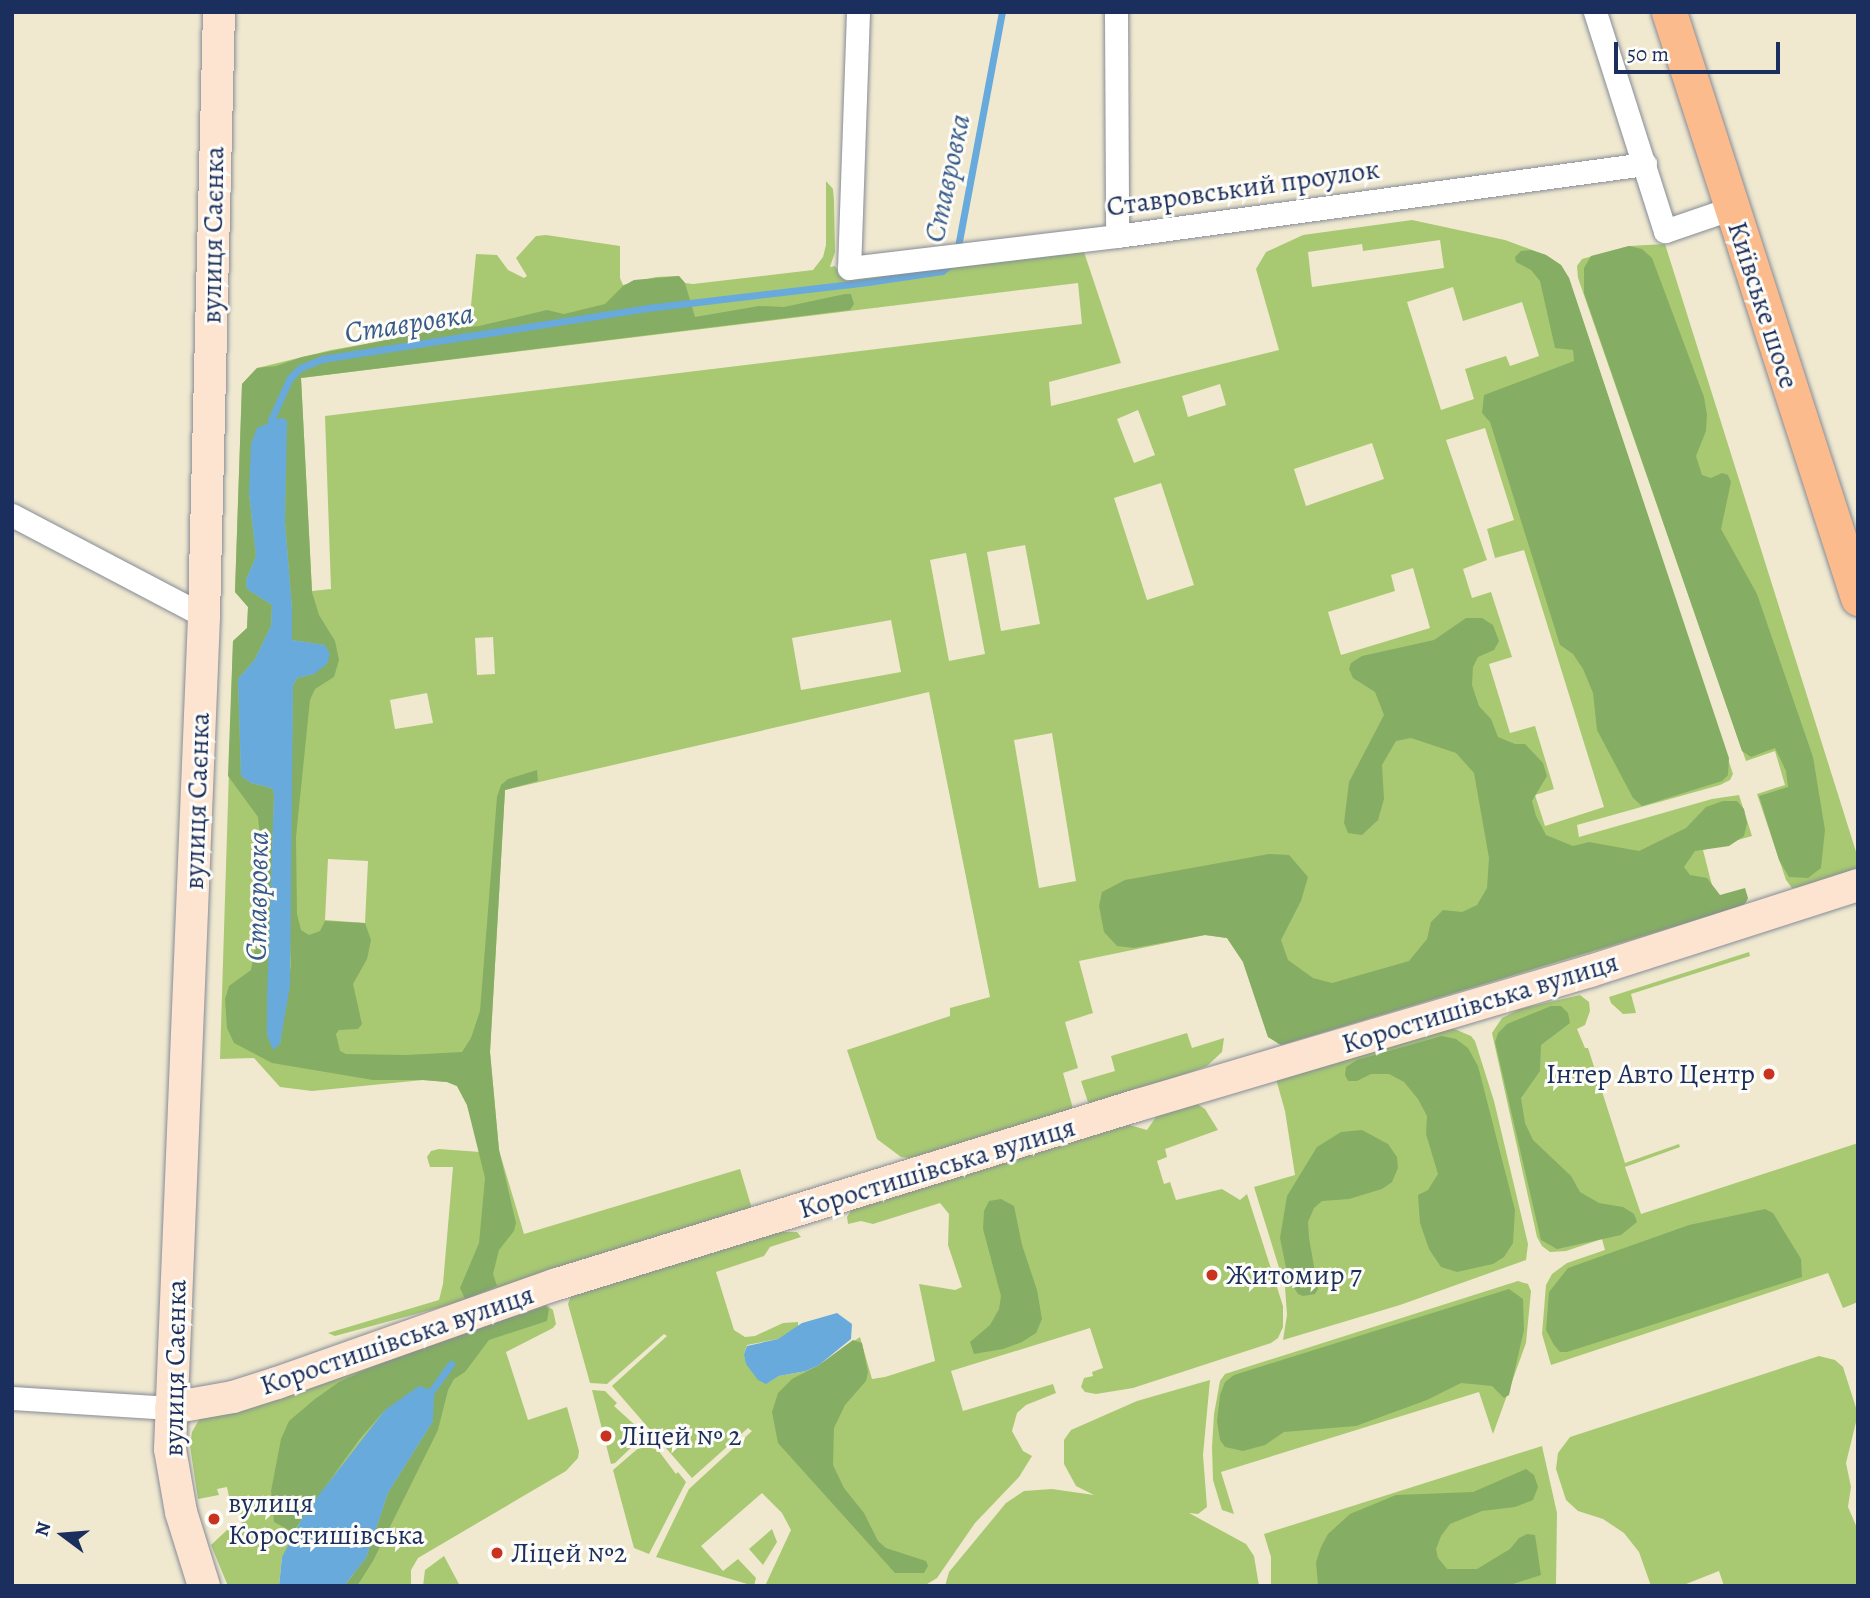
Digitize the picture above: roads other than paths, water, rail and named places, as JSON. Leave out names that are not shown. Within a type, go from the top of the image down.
[{"type":"main road","name":"Київське шосе","points":[[1669,12],[1858,598]]},
{"type":"street","name":"вулиця Саєнка","points":[[204,1586],[175,1485],[170,1449],[204,616],[219,12]]},
{"type":"street","name":"Ставровський проулок","points":[[858,12],[849,268],[1117,236],[1645,163]]},
{"type":"street","points":[[1116,12],[1117,236]]},
{"type":"street","points":[[1595,12],[1665,230],[1732,208]]},
{"type":"street","points":[[12,515],[204,616]]},
{"type":"street","name":"Коростишівська вулиця","points":[[12,1398],[171,1408],[233,1397],[554,1285],[1138,1105],[1590,971],[1858,885]]},
{"type":"water","points":[[280,418],[287,420],[285,523],[292,640],[325,645],[330,654],[327,664],[314,674],[297,678],[293,686],[290,986],[280,1044],[273,1050],[267,1035],[267,999],[274,793],[271,788],[251,783],[241,776],[238,679],[255,659],[271,626],[272,605],[247,589],[246,580],[256,556],[249,493],[251,444],[257,428]]},
{"type":"water","points":[[837,1313],[852,1324],[851,1339],[819,1365],[806,1371],[779,1376],[766,1384],[758,1380],[746,1364],[744,1354],[747,1346],[778,1339],[802,1323]]},
{"type":"water","points":[[419,1386],[432,1390],[434,1395],[433,1421],[388,1493],[366,1558],[344,1586],[279,1586],[282,1557],[305,1513],[385,1410]]},
{"type":"waterway","name":"Ставровка","points":[[957,252],[1002,12]]},
{"type":"waterway","name":"Ставровка","points":[[271,427],[271,420],[290,378],[300,368],[322,359],[647,308],[942,271],[952,263]]},
{"type":"waterway","name":"Ставровка","points":[[427,1397],[451,1364]]},
{"type":"place","name":"Інтер Авто Центр","points":[[1769,1074]]},
{"type":"place","name":"Житомир 7","points":[[1212,1275]]},
{"type":"place","name":"Ліцей № 2","points":[[606,1436]]},
{"type":"place","name":"вулиця Коростишівська","points":[[214,1519]]},
{"type":"place","name":"Ліцей №2","points":[[497,1553]]}]
